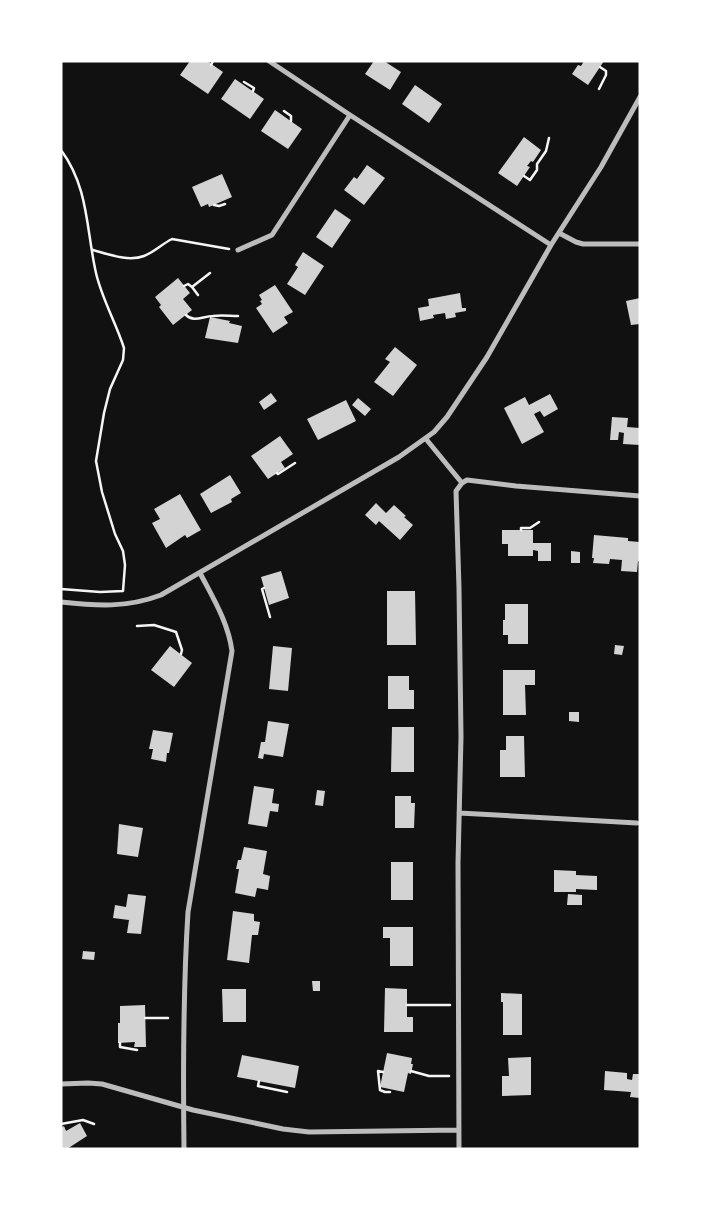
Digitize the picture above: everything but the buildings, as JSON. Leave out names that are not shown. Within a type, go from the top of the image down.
[{"type":"street","points":[[269,61],[551,245]]},
{"type":"street","points":[[61,602],[100,606],[120,605],[144,601],[161,595],[399,457],[426,438],[447,416],[487,357],[551,245],[601,167],[640,98]]},
{"type":"street","points":[[238,250],[272,236],[350,115]]},
{"type":"street","points":[[559,233],[583,244],[640,244]]},
{"type":"street","points":[[426,438],[462,483]]},
{"type":"street","points":[[459,1149],[459,813],[461,737],[460,588],[456,490],[467,480],[640,496]]},
{"type":"street","points":[[184,1149],[185,973],[188,912],[232,651],[225,622],[200,573]]},
{"type":"street","points":[[459,813],[637,823]]},
{"type":"street","points":[[61,1084],[102,1084],[220,1116],[283,1129],[309,1132],[459,1130]]},
{"type":"path","points":[[599,89],[606,75],[606,71],[600,67]]},
{"type":"path","points":[[244,82],[254,88],[252,91]]},
{"type":"path","points":[[284,111],[291,116],[291,121]]},
{"type":"path","points":[[524,176],[530,180],[537,170],[537,164],[546,151],[548,138]]},
{"type":"path","points":[[61,150],[74,172],[82,191],[96,274],[124,348],[123,360],[110,389],[104,412],[96,461],[102,492],[115,534],[123,551],[125,565],[120,605]]},
{"type":"path","points":[[214,205],[225,204]]},
{"type":"path","points":[[93,250],[127,258],[137,258],[146,256],[172,239],[238,250]]},
{"type":"path","points":[[192,286],[210,274]]},
{"type":"path","points":[[184,286],[188,284],[192,286],[198,295]]},
{"type":"path","points":[[186,315],[188,318],[195,319],[212,316],[222,318],[238,316]]},
{"type":"path","points":[[277,473],[295,463]]},
{"type":"path","points":[[521,530],[521,528],[530,528],[539,522]]},
{"type":"path","points":[[264,588],[262,589],[270,617]]},
{"type":"path","points":[[61,589],[100,592],[123,590]]},
{"type":"path","points":[[137,626],[154,625],[176,632],[182,650],[181,654]]},
{"type":"path","points":[[407,1005],[459,1004]]},
{"type":"path","points":[[145,1018],[168,1018]]},
{"type":"path","points":[[120,1043],[120,1047],[136,1050]]},
{"type":"path","points":[[383,1072],[378,1071],[380,1090],[390,1092]]},
{"type":"path","points":[[411,1071],[429,1076],[459,1075]]},
{"type":"path","points":[[259,1081],[258,1086],[287,1092]]},
{"type":"path","points":[[61,1124],[83,1120],[94,1124]]}]
